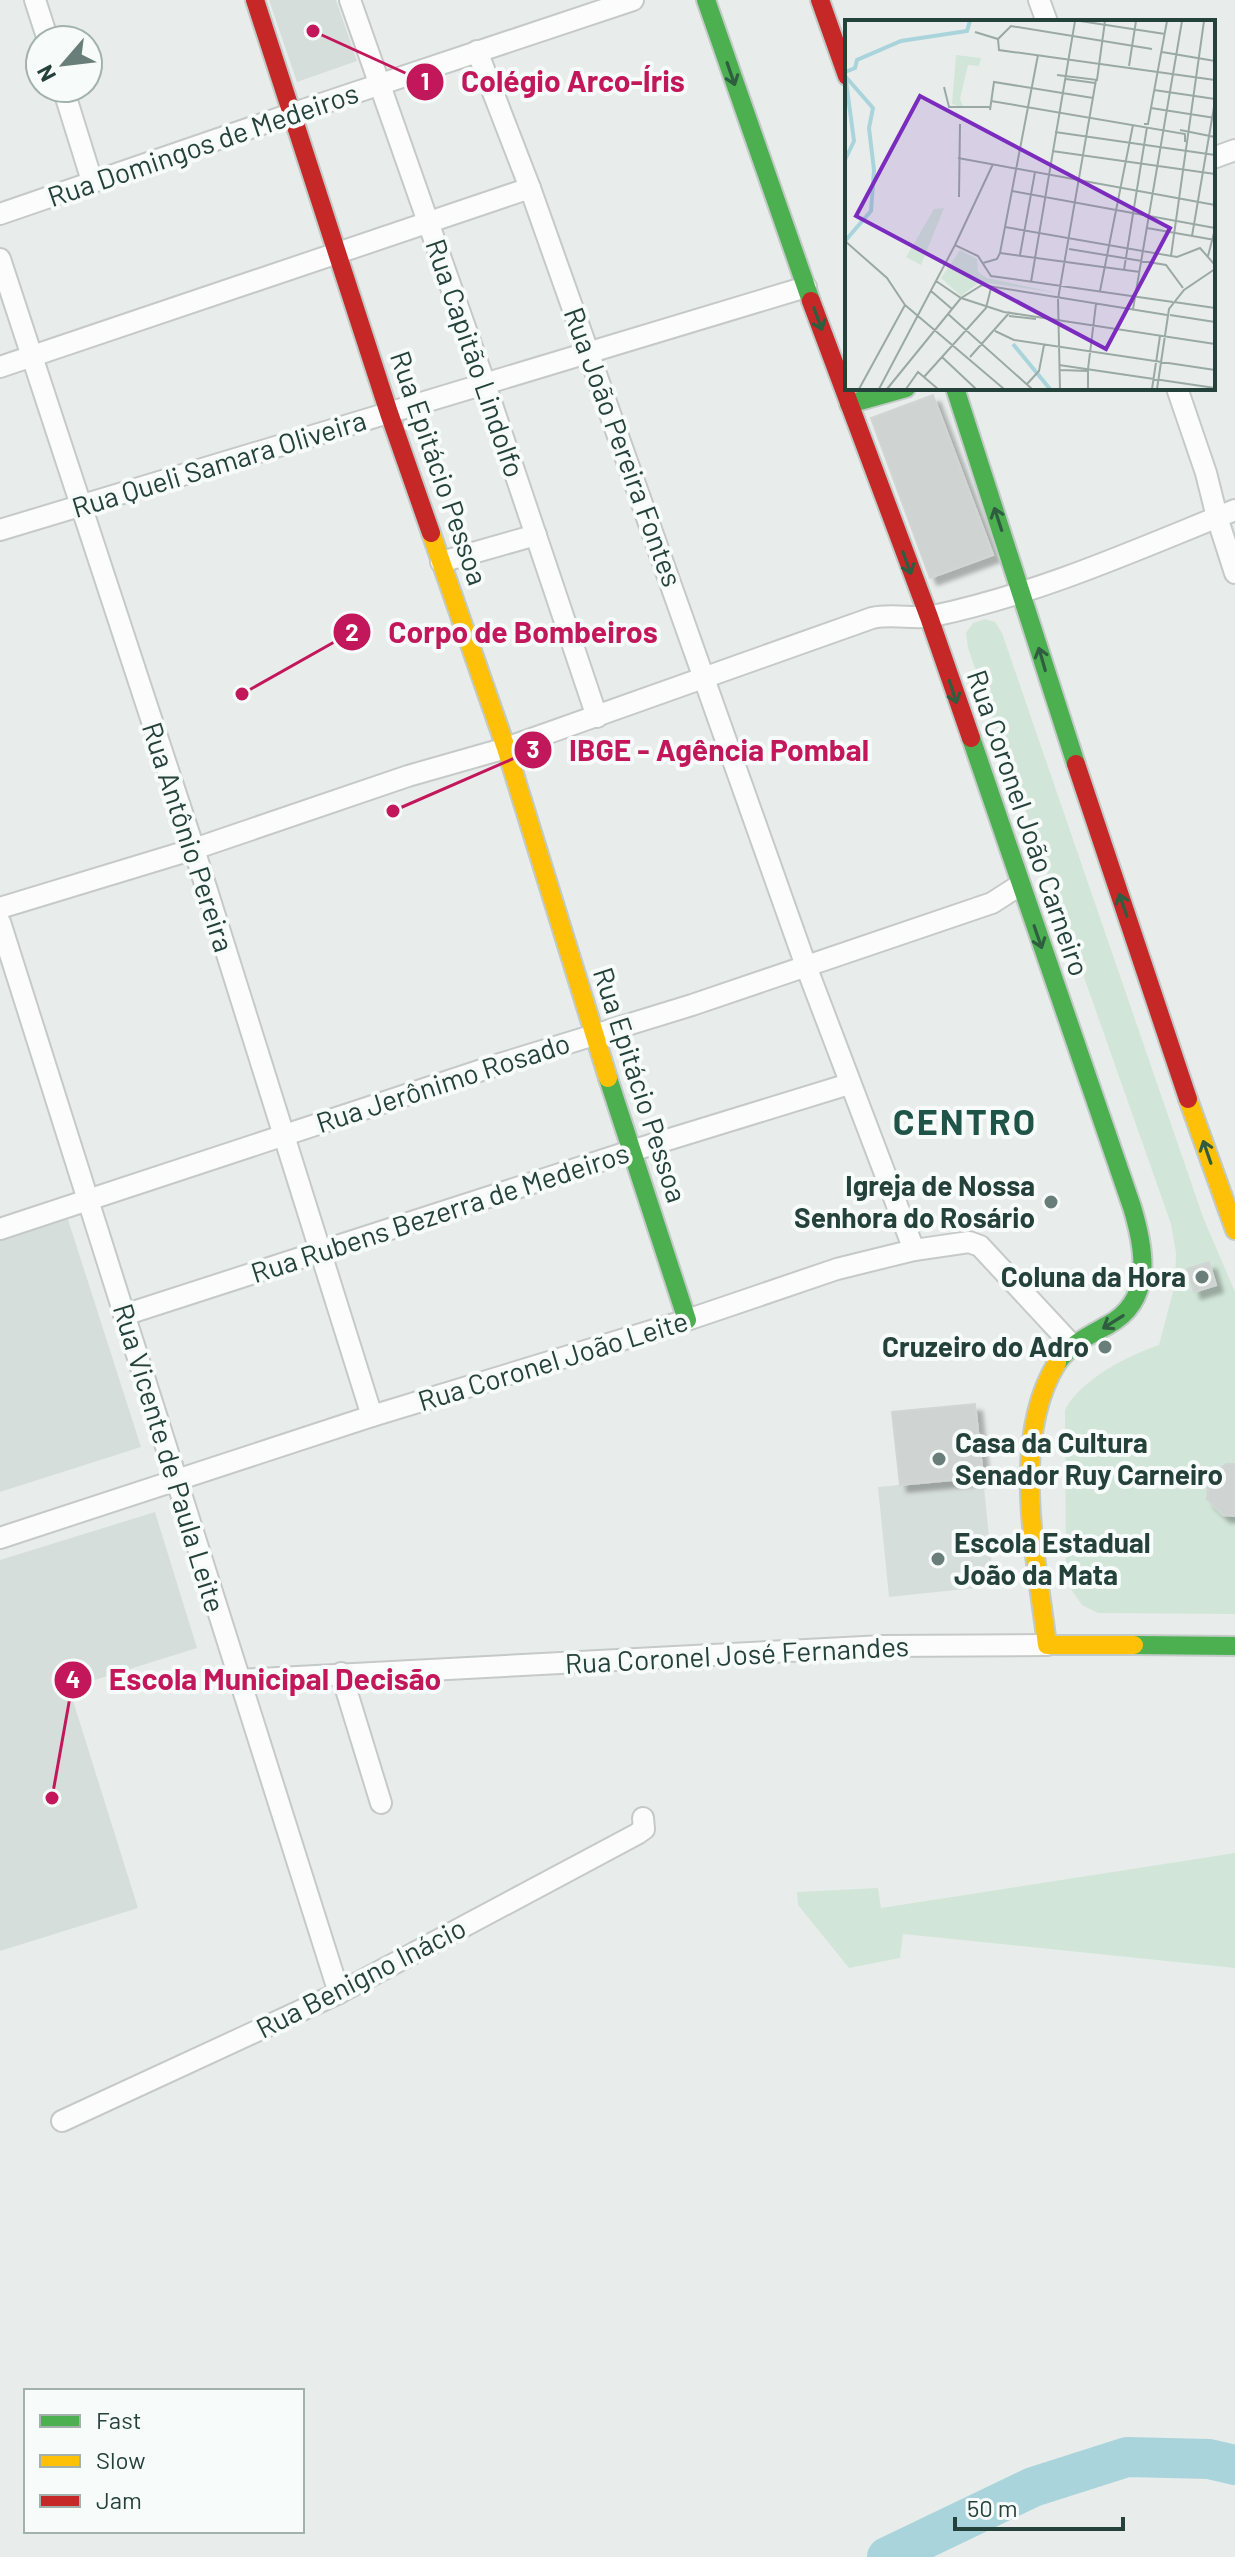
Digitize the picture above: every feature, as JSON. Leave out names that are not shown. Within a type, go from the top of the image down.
[{"type":"main road","name":"Rua Epitácio Pessoa","points":[[255,0],[389,413],[506,748],[631,1151],[687,1320]]},
{"type":"main road","name":"Rua Coronel João Carneiro","points":[[706,0],[806,287],[929,617],[1132,1207],[1144,1255],[1143,1282],[1131,1309],[1072,1345],[1055,1367],[1046,1386],[1032,1441],[1030,1473],[1047,1645]]},
{"type":"main road","points":[[820,0],[845,70]]},
{"type":"main road","points":[[849,404],[899,390]]},
{"type":"main road","points":[[956,390],[1023,593],[1061,720],[1226,1178],[1235,1230]]},
{"type":"main road","name":"Rua Coronel José Fernandes","points":[[1047,1645],[1235,1646]]},
{"type":"street","points":[[35,0],[43,24]]},
{"type":"street","name":"Rua Capitão Lindolfo","points":[[350,0],[485,384],[597,717]]},
{"type":"street","name":"Rua Domingos de Medeiros","points":[[0,214],[633,0]]},
{"type":"street","points":[[1039,0],[1046,20]]},
{"type":"street","name":"Rua João Pereira Fontes","points":[[477,51],[530,188],[849,1084],[914,1250]]},
{"type":"street","points":[[68,104],[92,181]]},
{"type":"street","points":[[1215,157],[1235,150]]},
{"type":"street","points":[[0,367],[530,188]]},
{"type":"street","name":"Rua Antônio Pereira","points":[[0,259],[194,849],[372,1416]]},
{"type":"street","name":"Rua Queli Samara Oliveira","points":[[0,530],[806,287]]},
{"type":"street","points":[[1178,390],[1206,473],[1230,513],[1235,573]]},
{"type":"street","points":[[0,908],[194,849],[408,776],[506,748],[872,618],[901,615],[929,617],[1023,593],[1230,513]]},
{"type":"street","points":[[441,562],[536,535]]},
{"type":"street","name":"Rua Jerônimo Rosado","points":[[0,1229],[806,966],[992,903],[1020,885]]},
{"type":"street","name":"Rua Vicente de Paula Leite","points":[[0,922],[339,1993]]},
{"type":"street","name":"Rua Rubens Bezerra de Medeiros","points":[[124,1315],[849,1084]]},
{"type":"street","name":"Rua Coronel João Leite","points":[[0,1538],[372,1416],[687,1320],[837,1269],[914,1250],[969,1242],[980,1246],[1072,1345]]},
{"type":"street","name":"Rua Coronel José Fernandes","points":[[239,1680],[883,1646],[1047,1645]]},
{"type":"street","points":[[341,1673],[381,1803]]},
{"type":"street","name":"Rua Benigno Inácio","points":[[62,2121],[339,1993],[637,1834],[644,1829],[643,1818]]},
{"type":"shaded area","points":[[269,0],[336,0],[357,61],[297,82]]},
{"type":"shaded area","points":[[64,1207],[141,1447],[0,1492],[0,1227]]},
{"type":"shaded area","name":"Escola Estadual João da Mata","points":[[983,1477],[994,1586],[889,1597],[878,1487]]},
{"type":"shaded area","points":[[155,1512],[197,1648],[69,1688],[138,1908],[0,1951],[0,1560]]},
{"type":"green space","points":[[985,619],[995,622],[1002,633],[1203,1217],[1235,1292],[1235,1614],[1098,1613],[1082,1605],[1066,1582],[1065,1410],[1082,1389],[1106,1370],[1159,1345],[1175,1284],[1176,1253],[1171,1224],[968,648],[966,633],[973,623]]},
{"type":"green space","points":[[1235,1853],[1235,1968],[903,1934],[900,1958],[849,1968],[798,1905],[797,1892],[878,1888],[881,1908]]},
{"type":"building","points":[[933,395],[993,555],[930,578],[871,418]]},
{"type":"building","name":"Coluna da Hora","points":[[1209,1262],[1216,1285],[1194,1292],[1187,1269]]},
{"type":"building","name":"Casa da Cultura Senador Ruy Carneiro","points":[[975,1404],[983,1477],[900,1485],[892,1412]]},
{"type":"building","points":[[1226,1464],[1235,1464],[1235,1516],[1223,1515],[1207,1499],[1209,1477]]},
{"type":"waterway","points":[[887,2557],[1033,2487],[1127,2457],[1209,2459],[1235,2465]]},
{"type":"traffic: fast","points":[[706,0],[811,301]]},
{"type":"traffic: fast","points":[[849,404],[899,390]]},
{"type":"traffic: fast","points":[[956,390],[1076,764]]},
{"type":"traffic: fast","points":[[971,738],[1132,1207],[1140,1240],[1142,1273],[1133,1302],[1123,1315],[1074,1346],[1057,1363]]},
{"type":"traffic: fast","points":[[608,1078],[687,1320]]},
{"type":"traffic: fast","points":[[1134,1645],[1235,1646]]},
{"type":"traffic: slow","points":[[431,533],[506,748],[608,1078]]},
{"type":"traffic: slow","points":[[1188,1099],[1235,1230]]},
{"type":"traffic: slow","points":[[1057,1363],[1042,1394],[1030,1464],[1033,1539],[1047,1645],[1134,1645]]},
{"type":"traffic: jam","points":[[255,0],[431,533]]},
{"type":"traffic: jam","points":[[820,0],[845,70]]},
{"type":"traffic: jam","points":[[811,301],[971,738]]},
{"type":"traffic: jam","points":[[1076,764],[1188,1099]]},
{"type":"place","name":"Colégio Arco-Íris","points":[[313,31]]},
{"type":"place","name":"Corpo de Bombeiros","points":[[242,694]]},
{"type":"place","name":"IBGE - Agência Pombal","points":[[393,811]]},
{"type":"place","name":"Igreja de Nossa Senhora do Rosário","points":[[1051,1202]]},
{"type":"place","name":"Coluna da Hora","points":[[1202,1277]]},
{"type":"place","name":"Cruzeiro do Adro","points":[[1105,1347]]},
{"type":"place","name":"Casa da Cultura Senador Ruy Carneiro","points":[[939,1459]]},
{"type":"place","name":"Escola Estadual João da Mata","points":[[938,1559]]},
{"type":"place","name":"Escola Municipal Decisão","points":[[52,1798]]},
{"type":"district","name":"CENTRO","points":[[965,1122]]}]
